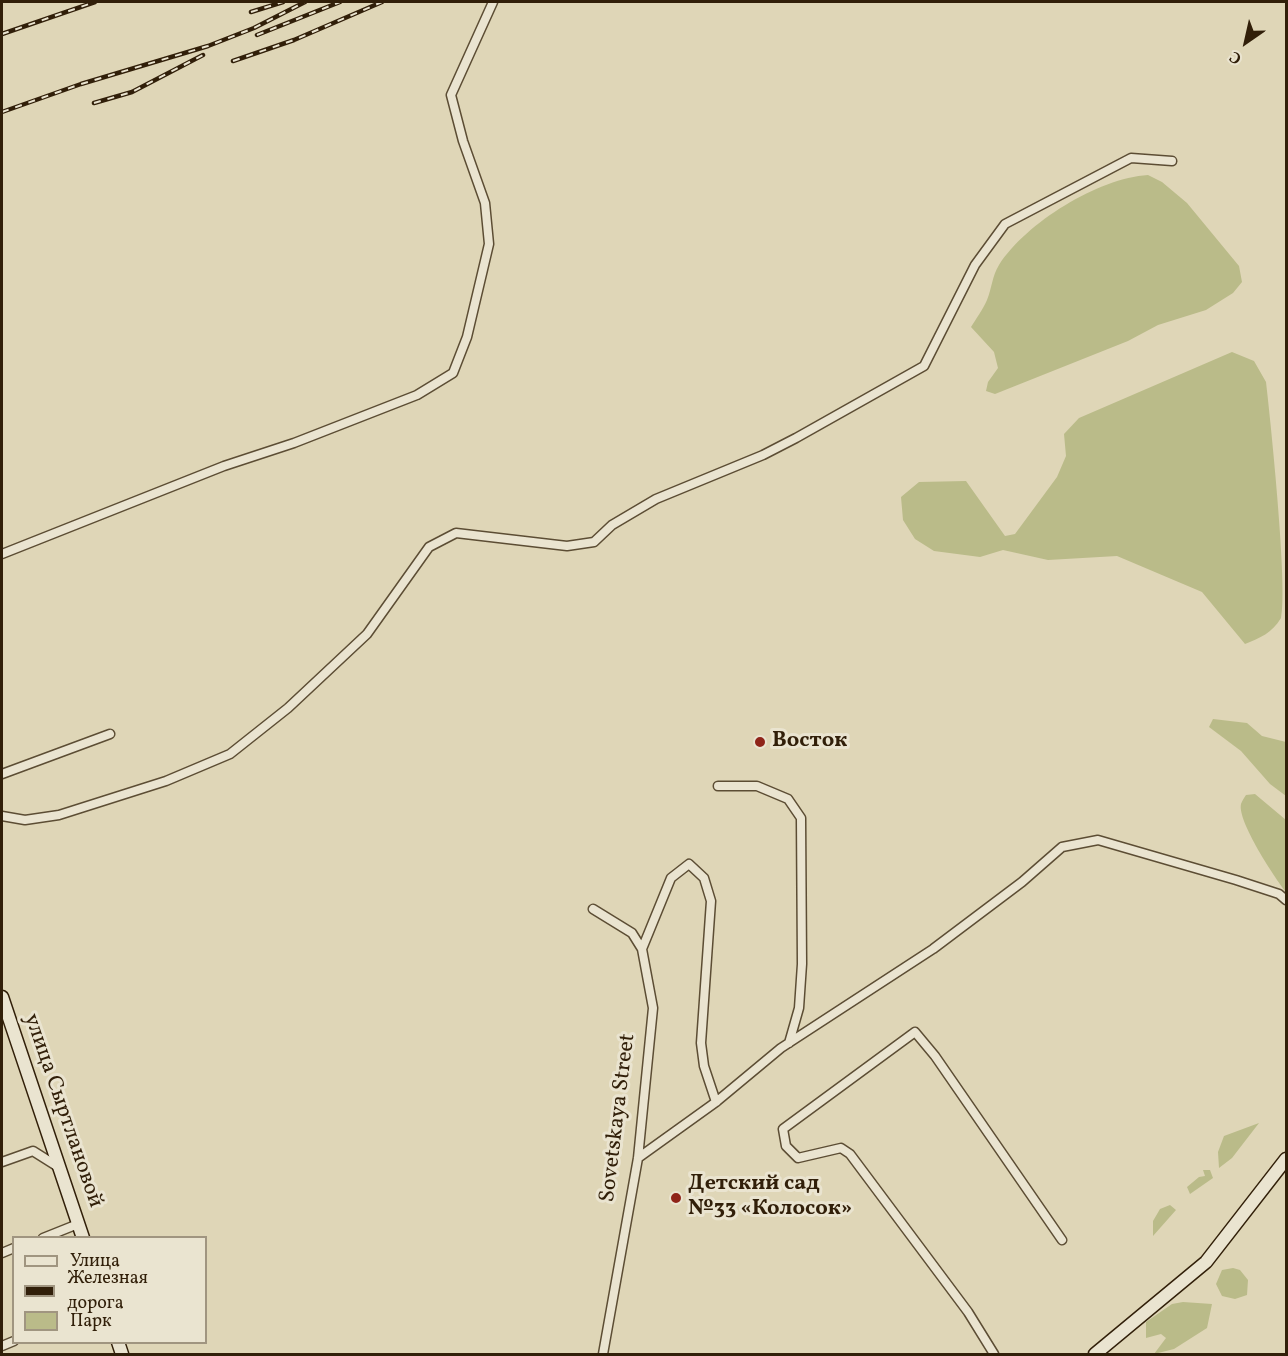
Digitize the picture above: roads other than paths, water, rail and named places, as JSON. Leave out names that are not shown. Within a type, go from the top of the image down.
[{"type":"main road","name":"улица Сыртлановой","points":[[2,997],[82,1236]]},
{"type":"main road","points":[[1095,1354],[1206,1263],[1287,1159]]},
{"type":"street","points":[[2,554],[203,474],[294,443],[405,399],[453,373],[468,337],[489,244],[485,203],[463,141],[451,95],[493,2]]},
{"type":"street","points":[[2,816],[25,820],[59,815],[166,781],[230,754],[288,708],[367,634],[429,547],[456,533],[567,546],[594,542],[612,525],[656,499],[763,455],[796,438],[924,366],[975,265],[1005,224],[1131,158],[1172,162]]},
{"type":"street","points":[[2,774],[110,734]]},
{"type":"street","points":[[718,786],[757,786],[788,799],[801,818],[802,964],[799,1008],[789,1043]]},
{"type":"street","points":[[638,1158],[716,1102],[789,1043],[933,949],[1022,882],[1062,847],[1098,840],[1236,880],[1279,894],[1287,900]]},
{"type":"street","points":[[642,949],[671,878],[688,864],[704,878],[711,901],[701,1043],[704,1066],[716,1102]]},
{"type":"street","points":[[593,909],[632,933],[642,949]]},
{"type":"street","name":"Sovetskaya Street","points":[[603,1354],[638,1158],[653,1008],[642,949]]},
{"type":"street","points":[[994,1354],[968,1312],[850,1154],[841,1148],[798,1158],[786,1146],[783,1129],[915,1032],[935,1056],[1062,1240]]},
{"type":"street","points":[[2,1162],[33,1151],[60,1168]]},
{"type":"street","points":[[48,1236],[78,1224]]},
{"type":"railway","points":[[2,34],[95,2]]},
{"type":"railway","points":[[251,12],[283,2]]},
{"type":"railway","points":[[2,112],[81,84],[208,46],[254,28],[305,2]]},
{"type":"railway","points":[[257,35],[340,2]]},
{"type":"railway","points":[[233,61],[294,40],[382,2]]},
{"type":"railway","points":[[94,103],[132,92],[203,55]]},
{"type":"place","name":"Восток","points":[[760,742]]},
{"type":"place","name":"Детский сад №33 «Колосок»","points":[[676,1198]]}]
